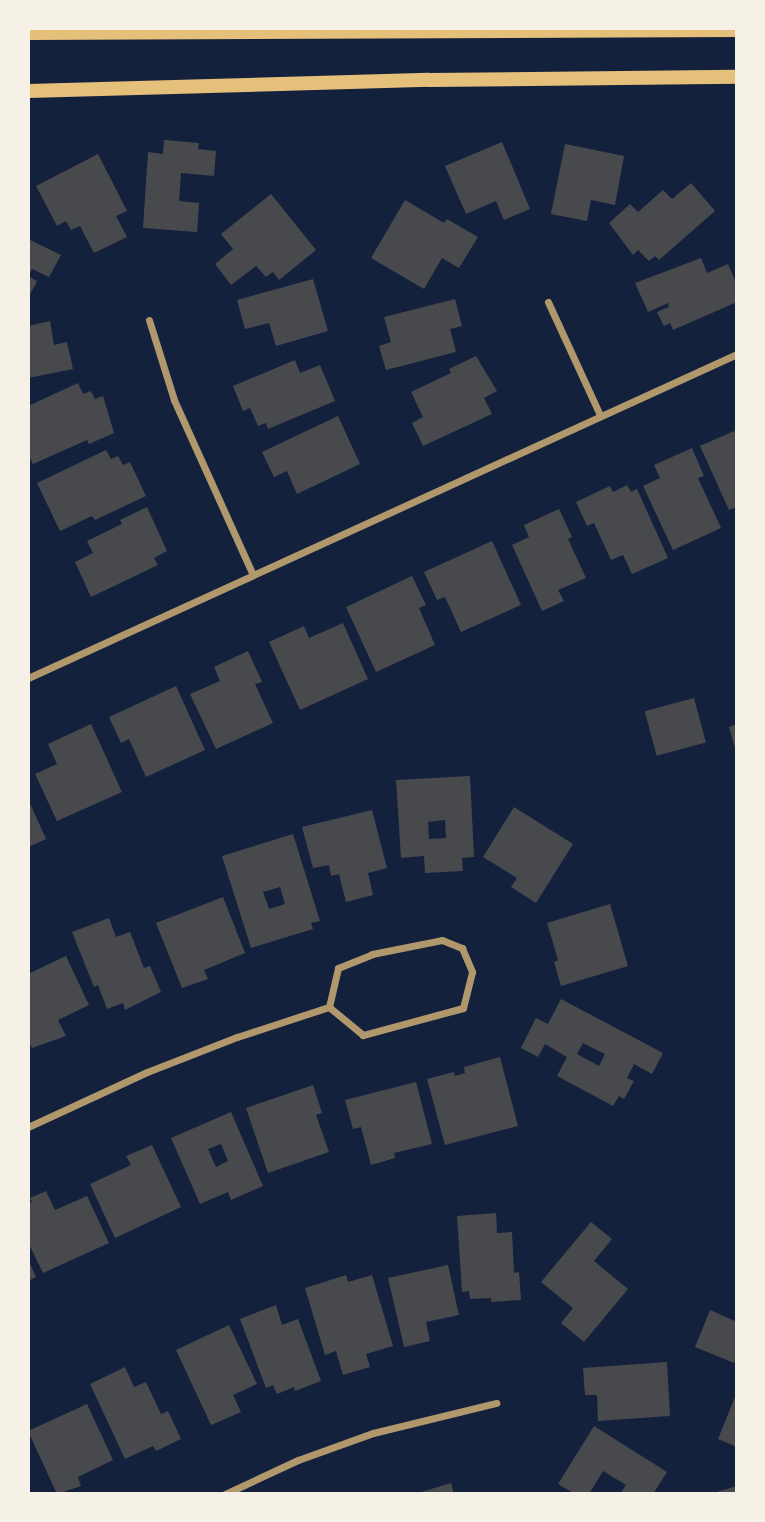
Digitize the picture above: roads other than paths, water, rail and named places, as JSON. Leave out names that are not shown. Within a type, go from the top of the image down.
[{"type":"main road","points":[[28,33],[737,30]]},
{"type":"main road","points":[[28,91],[429,80],[737,77]]},
{"type":"street","points":[[548,302],[600,415]]},
{"type":"street","points":[[149,320],[174,400],[253,575]]},
{"type":"street","points":[[28,678],[737,354]]},
{"type":"street","points":[[442,940],[462,948],[472,972],[463,1008],[363,1035],[329,1007],[338,968],[372,954],[442,940]]},
{"type":"street","points":[[28,1126],[160,1067],[329,1007]]},
{"type":"street","points":[[225,1494],[298,1460],[373,1433],[496,1403]]}]
